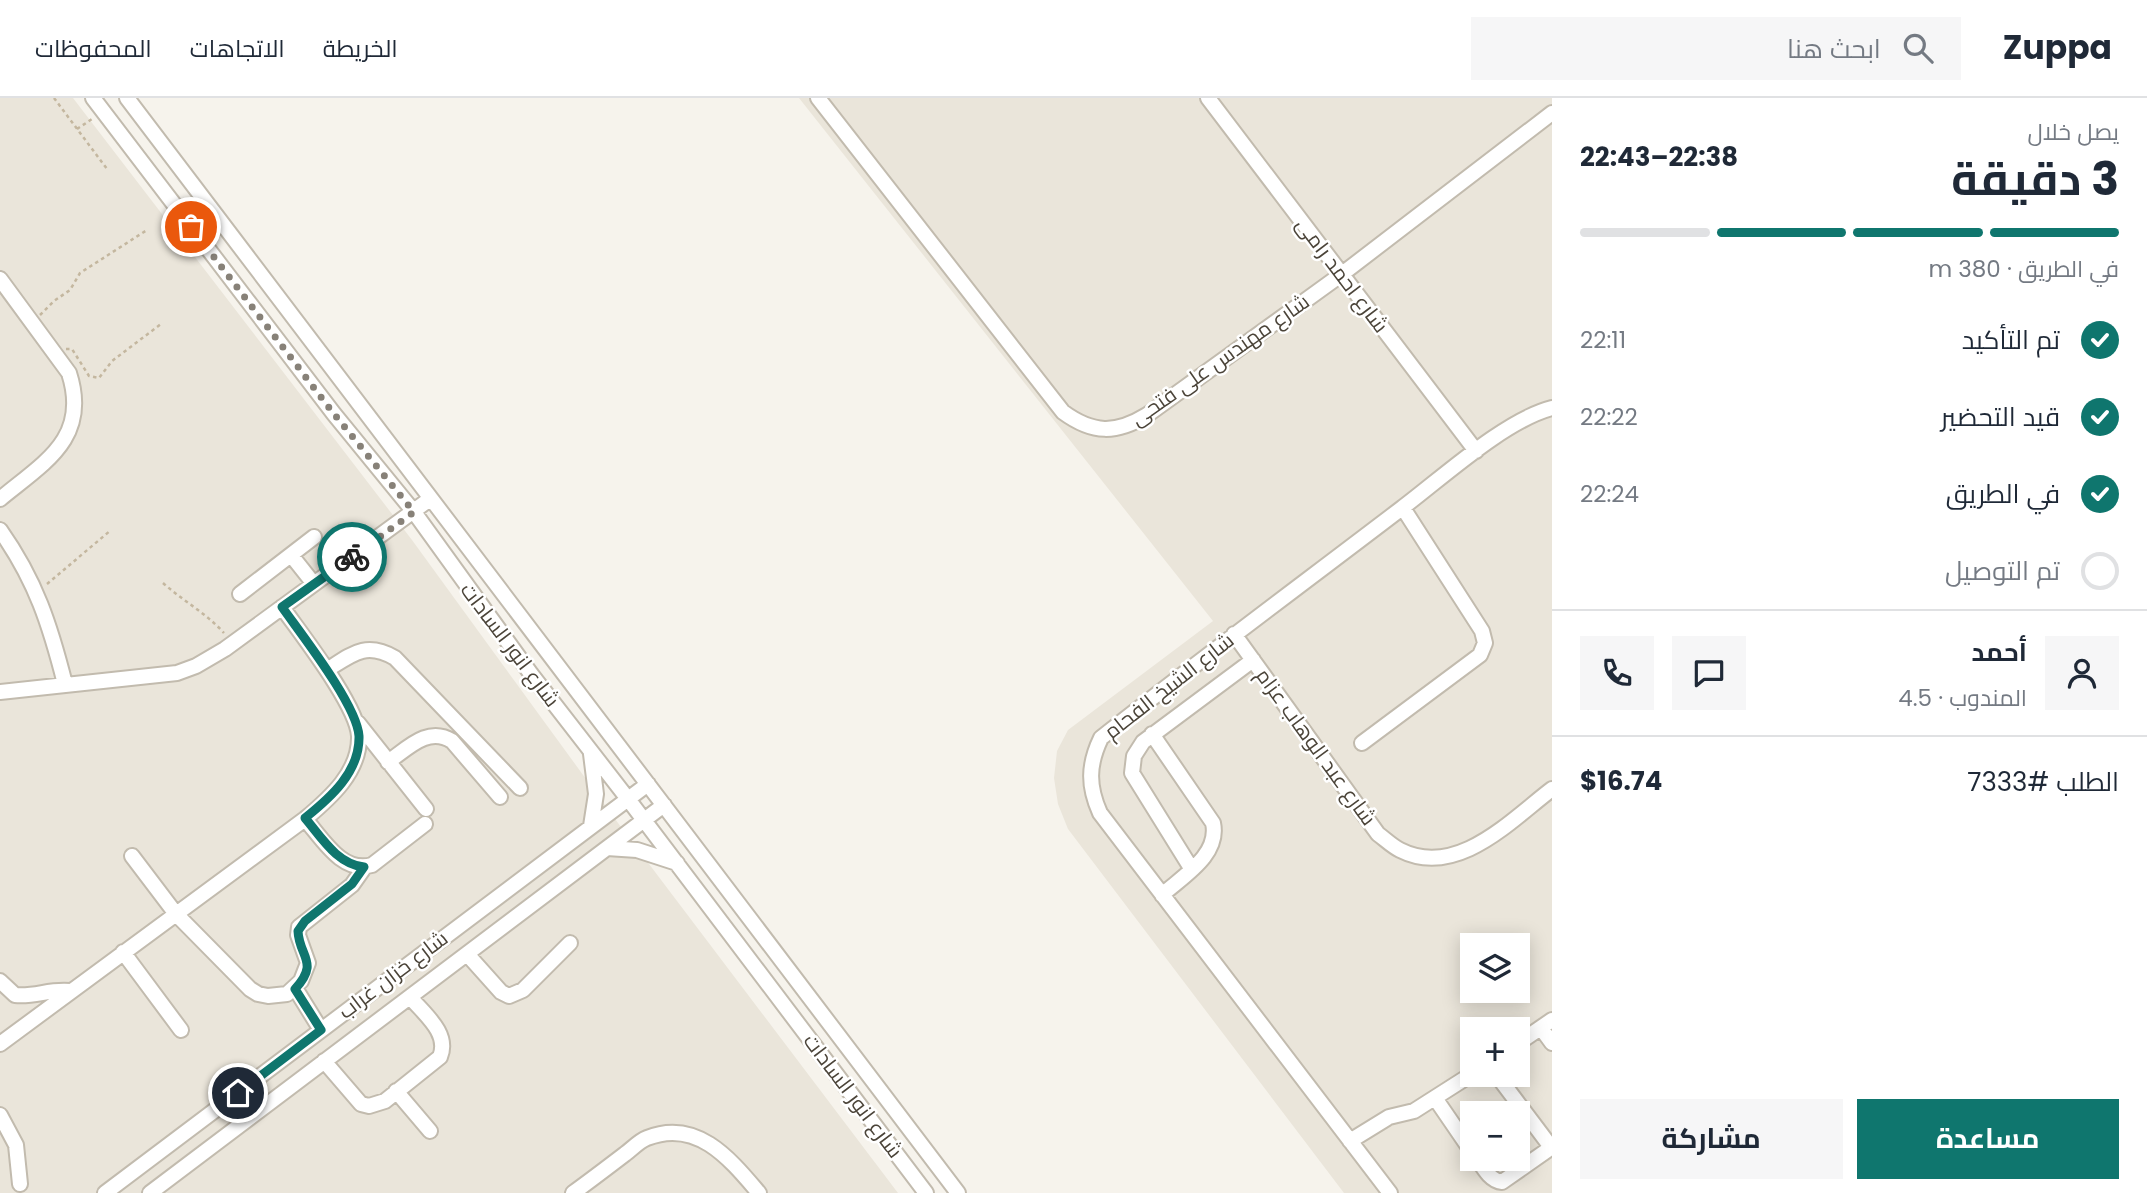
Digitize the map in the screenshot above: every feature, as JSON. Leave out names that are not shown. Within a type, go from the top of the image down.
[{"type":"street","name":"شارع انور السادات","points":[[93,98],[334,414],[414,512],[531,674],[645,820],[926,1193]]},
{"type":"street","name":"شارع انور السادات","points":[[127,98],[958,1193]]},
{"type":"street","name":"شارع مهندس على فتحى","points":[[818,98],[1063,412],[1078,423],[1114,429],[1131,425],[1342,274],[1552,113]]},
{"type":"street","name":"شارع احمد رامى","points":[[1208,98],[1476,451]]},
{"type":"street","points":[[0,279],[69,373],[76,407],[65,441],[53,455],[0,499]]},
{"type":"street","name":"شارع الشيخ الفحام","points":[[1390,1193],[1100,813],[1092,795],[1089,775],[1092,756],[1101,738],[1234,634],[1476,451],[1519,422],[1552,408]]},
{"type":"street","points":[[0,692],[177,673],[196,666],[233,643],[430,499]]},
{"type":"street","points":[[1362,743],[1480,656],[1485,643],[1482,631],[1403,508]]},
{"type":"street","points":[[0,530],[32,582],[65,684]]},
{"type":"street","points":[[240,594],[314,537]]},
{"type":"street","points":[[291,555],[314,584]]},
{"type":"street","points":[[282,607],[327,670],[355,719],[426,816],[372,865],[364,867],[352,866],[340,859],[305,818]]},
{"type":"street","name":"شارع عبد الوهاب عزام","points":[[1234,634],[1378,834],[1400,850],[1427,858],[1455,855],[1480,843],[1552,789]]},
{"type":"street","points":[[327,670],[354,652],[364,649],[386,652],[395,658],[520,788]]},
{"type":"street","points":[[1191,868],[1132,774],[1137,748],[1253,660]]},
{"type":"street","points":[[0,1044],[305,818],[339,788],[356,754],[359,736],[355,719]]},
{"type":"street","points":[[1152,734],[1213,824],[1215,832],[1210,851],[1162,895]]},
{"type":"street","points":[[388,762],[421,738],[437,735],[452,741],[500,797]]},
{"type":"street","points":[[468,760],[478,744]]},
{"type":"street","points":[[590,749],[596,794],[591,827]]},
{"type":"street","name":"شارع خزان غراب","points":[[105,1193],[649,784]]},
{"type":"street","name":"شارع خزان غراب","points":[[150,1193],[664,805]]},
{"type":"street","points":[[607,848],[637,850],[677,863]]},
{"type":"street","points":[[132,856],[176,914],[250,989],[268,996],[286,994],[295,989],[305,975],[307,963],[299,940],[299,928],[352,884],[364,867]]},
{"type":"street","points":[[467,954],[501,992],[509,996],[523,990],[570,943]]},
{"type":"street","points":[[123,952],[181,1030]]},
{"type":"street","points":[[0,981],[15,995],[33,995],[54,989],[70,991]]},
{"type":"street","points":[[295,989],[321,1030]]},
{"type":"street","points":[[324,1061],[361,1104],[378,1105],[397,1091],[440,1057],[443,1048],[443,1039],[438,1031],[410,997]]},
{"type":"street","points":[[1530,1035],[1546,1024],[1552,1043]]},
{"type":"street","points":[[1350,1141],[1390,1117],[1414,1111],[1460,1082]]},
{"type":"street","points":[[1506,1087],[1551,1147],[1530,1162]]},
{"type":"street","points":[[397,1091],[430,1131]]},
{"type":"street","points":[[238,1093],[255,1114]]},
{"type":"street","points":[[1435,1098],[1460,1134]]},
{"type":"street","points":[[0,1115],[16,1145],[20,1184]]},
{"type":"street","points":[[573,1193],[645,1138],[663,1134],[699,1138],[715,1146],[759,1193]]},
{"type":"street","points":[[1487,1171],[1497,1182],[1502,1182],[1517,1171]]},
{"type":"path","points":[[54,98],[107,169]]},
{"type":"path","points":[[77,129],[86,123]]},
{"type":"path","points":[[47,310],[51,303],[70,290],[85,269],[147,230]]},
{"type":"path","points":[[68,348],[72,349],[89,376],[99,378],[112,361],[161,324]]},
{"type":"path","points":[[47,584],[111,530]]},
{"type":"path","points":[[163,583],[181,599],[203,612],[233,643]]},
{"type":"shaded area","points":[[0,98],[73,98],[412,540],[618,823],[898,1193],[0,1193]]},
{"type":"shaded area","points":[[799,98],[1552,98],[1552,1193],[1344,1193],[1068,829],[1058,804],[1054,778],[1057,751],[1068,730],[1213,621]]},
{"type":"way so far","points":[[191,227],[334,414],[414,512],[352,557]]},
{"type":"route","points":[[238,1093],[321,1030],[295,989],[307,968],[298,931],[305,921],[352,884],[364,867],[352,866],[340,859],[305,818],[339,788],[356,754],[359,736],[355,719],[327,670],[282,607],[352,557]]}]
